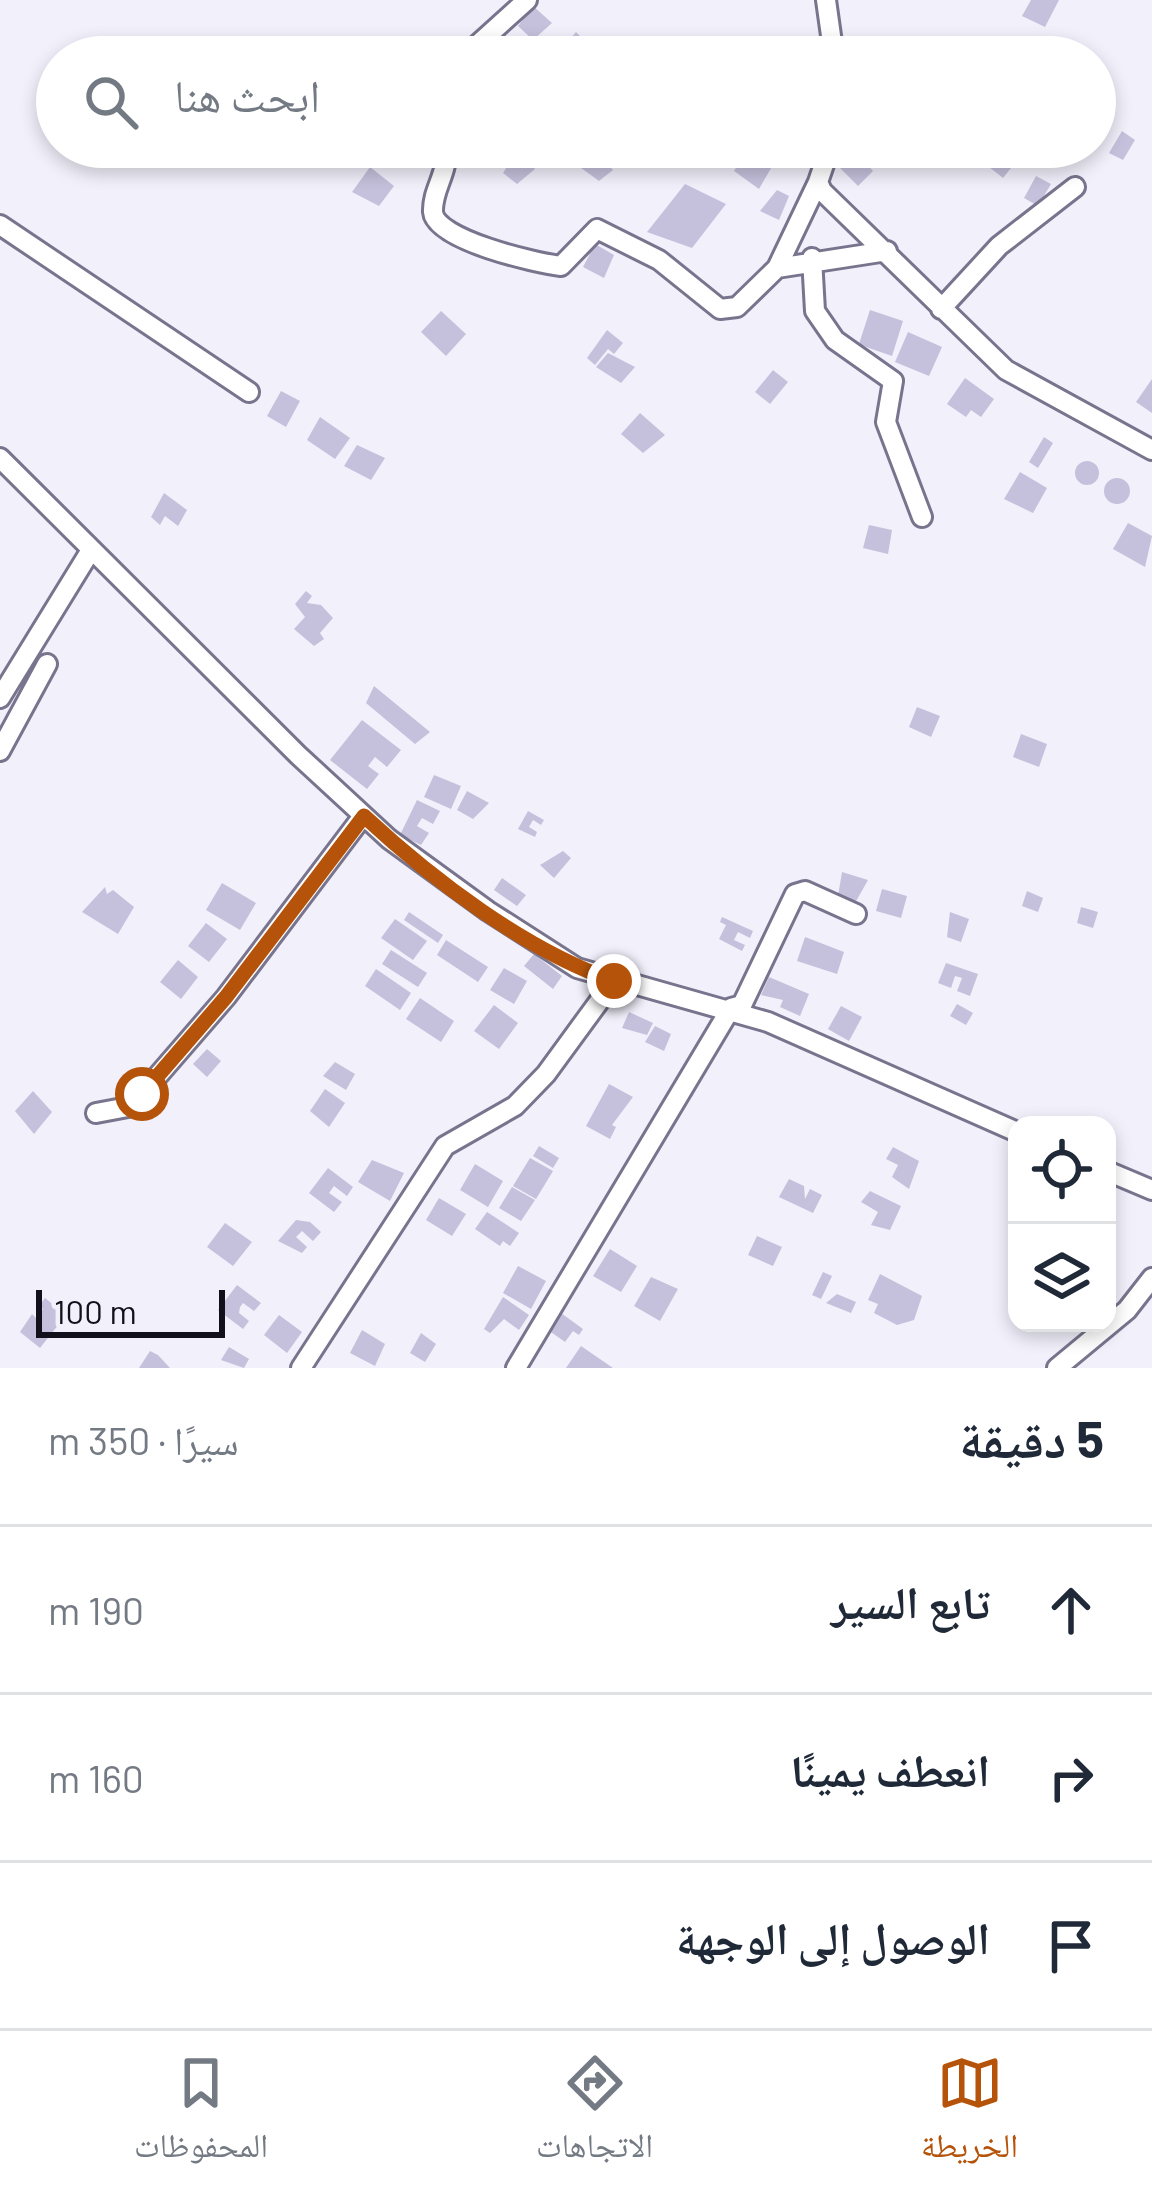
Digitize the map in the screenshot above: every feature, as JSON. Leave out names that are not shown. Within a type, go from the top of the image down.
[{"type":"street","points":[[487,36],[527,0]]},
{"type":"street","points":[[826,0],[831,36]]},
{"type":"street","points":[[448,168],[433,209],[435,222],[462,241],[561,266],[597,229],[658,260],[728,310],[777,268],[823,168]]},
{"type":"street","points":[[818,182],[853,224],[887,251],[1006,370],[1152,450]]},
{"type":"street","points":[[940,309],[999,246],[1075,187]]},
{"type":"street","points":[[0,225],[249,392]]},
{"type":"street","points":[[777,268],[812,258],[887,251]]},
{"type":"street","points":[[812,258],[815,311],[835,340],[892,381],[886,422],[922,517]]},
{"type":"street","points":[[0,458],[364,816],[488,911],[578,968],[730,1008],[1008,1128]]},
{"type":"street","points":[[0,698],[92,550]]},
{"type":"street","points":[[0,751],[47,664]]},
{"type":"street","points":[[96,1113],[128,1107],[142,1094],[226,997],[364,816]]},
{"type":"street","points":[[525,1364],[730,1008],[742,1005],[795,893],[805,891],[856,914]]},
{"type":"street","points":[[301,1368],[445,1146],[515,1106],[546,1074],[614,981]]},
{"type":"street","points":[[1116,1175],[1152,1190]]},
{"type":"street","points":[[1057,1368],[1127,1310],[1152,1278]]},
{"type":"building","points":[[1031,0],[1059,0],[1045,27],[1022,16]]},
{"type":"building","points":[[533,6],[552,23],[537,36],[529,36],[518,26]]},
{"type":"building","points":[[1122,131],[1135,140],[1123,160],[1116,156]]},
{"type":"building","points":[[369,168],[394,186],[379,206],[352,192]]},
{"type":"building","points":[[506,168],[535,169],[517,184],[503,173]]},
{"type":"building","points":[[581,168],[613,170],[599,181]]},
{"type":"building","points":[[736,168],[771,168],[759,189]]},
{"type":"building","points":[[840,168],[870,168],[873,171],[858,186]]},
{"type":"building","points":[[990,168],[1011,168],[1003,178]]},
{"type":"building","points":[[1036,176],[1051,184],[1038,206],[1024,198]]},
{"type":"building","points":[[685,184],[726,204],[692,248],[647,232]]},
{"type":"building","points":[[777,190],[789,196],[779,220],[760,211]]},
{"type":"building","points":[[595,244],[614,255],[604,278],[583,267]]},
{"type":"building","points":[[870,310],[903,321],[892,356],[849,341],[859,344]]},
{"type":"building","points":[[441,311],[466,334],[446,356],[421,332]]},
{"type":"building","points":[[607,330],[623,343],[614,354],[608,349],[595,365],[587,358]]},
{"type":"building","points":[[908,332],[942,347],[929,376],[895,362]]},
{"type":"building","points":[[608,353],[635,367],[621,383],[596,367]]},
{"type":"building","points":[[773,370],[788,382],[770,404],[755,392]]},
{"type":"building","points":[[965,378],[994,399],[981,417],[971,410],[966,417],[947,404]]},
{"type":"building","points":[[1152,379],[1152,413],[1136,402]]},
{"type":"building","points":[[281,391],[300,401],[286,427],[267,416]]},
{"type":"building","points":[[640,413],[665,435],[643,453],[621,434]]},
{"type":"building","points":[[320,417],[350,438],[335,459],[307,440]]},
{"type":"building","points":[[1044,437],[1053,443],[1038,468],[1029,462]]},
{"type":"building","points":[[357,445],[385,458],[371,480],[344,466]]},
{"type":"building","points":[[1087,461],[1096,464],[1096,482],[1087,485],[1078,482],[1075,473],[1078,464]]},
{"type":"building","points":[[1020,472],[1047,488],[1033,513],[1004,499]]},
{"type":"building","points":[[1117,478],[1130,491],[1117,504],[1104,491]]},
{"type":"building","points":[[164,493],[187,510],[178,526],[165,516],[160,525],[151,517]]},
{"type":"building","points":[[1128,523],[1152,536],[1145,567],[1113,549]]},
{"type":"building","points":[[869,525],[892,530],[888,554],[863,548]]},
{"type":"building","points":[[306,591],[312,596],[307,603],[321,605],[333,618],[320,633],[324,639],[314,646],[294,629],[305,617],[295,604]]},
{"type":"building","points":[[374,686],[430,732],[415,744],[366,703]]},
{"type":"building","points":[[917,707],[940,716],[931,737],[909,727]]},
{"type":"building","points":[[362,720],[401,750],[387,767],[375,757],[368,766],[379,774],[367,789],[330,760]]},
{"type":"building","points":[[1021,734],[1047,744],[1039,767],[1013,757]]},
{"type":"building","points":[[434,775],[461,786],[451,809],[424,797]]},
{"type":"building","points":[[467,791],[489,803],[473,819],[457,810]]},
{"type":"building","points":[[417,800],[440,811],[433,824],[422,818],[417,826],[429,833],[421,845],[400,835]]},
{"type":"building","points":[[528,811],[544,820],[541,825],[533,820],[529,827],[537,832],[535,837],[518,829]]},
{"type":"building","points":[[563,851],[571,858],[554,878],[540,865]]},
{"type":"building","points":[[842,872],[868,880],[855,903],[838,896]]},
{"type":"building","points":[[502,878],[526,895],[517,906],[494,890]]},
{"type":"building","points":[[222,883],[256,903],[240,930],[206,910]]},
{"type":"building","points":[[105,887],[107,894],[113,890],[134,907],[118,934],[82,912]]},
{"type":"building","points":[[882,889],[907,896],[901,918],[876,911]]},
{"type":"building","points":[[1027,891],[1043,898],[1038,912],[1022,906]]},
{"type":"building","points":[[1081,907],[1098,912],[1093,928],[1077,923]]},
{"type":"building","points":[[409,912],[443,935],[438,943],[404,920]]},
{"type":"building","points":[[950,912],[969,919],[961,942],[947,937]]},
{"type":"building","points":[[722,917],[753,931],[750,938],[738,932],[734,940],[745,945],[742,951],[719,939],[726,925],[720,922]]},
{"type":"building","points":[[395,919],[427,941],[413,960],[381,938]]},
{"type":"building","points":[[206,923],[227,939],[209,962],[188,946]]},
{"type":"building","points":[[805,937],[844,952],[837,974],[797,961]]},
{"type":"building","points":[[446,940],[488,967],[478,982],[437,955]]},
{"type":"building","points":[[391,950],[427,973],[418,987],[382,964]]},
{"type":"building","points":[[534,954],[562,976],[553,989],[524,966]]},
{"type":"building","points":[[178,960],[198,977],[181,999],[160,982]]},
{"type":"building","points":[[946,963],[978,974],[970,996],[957,991],[962,978],[955,976],[951,988],[938,983]]},
{"type":"building","points":[[504,968],[527,981],[514,1004],[490,990]]},
{"type":"building","points":[[376,969],[411,993],[400,1010],[365,986]]},
{"type":"building","points":[[769,977],[809,994],[800,1016],[780,1007],[783,1000],[761,995]]},
{"type":"building","points":[[420,998],[454,1021],[441,1042],[406,1019]]},
{"type":"building","points":[[957,1004],[973,1013],[966,1025],[950,1016]]},
{"type":"building","points":[[494,1005],[518,1023],[499,1049],[474,1031]]},
{"type":"building","points":[[841,1006],[862,1017],[849,1041],[828,1029]]},
{"type":"building","points":[[629,1012],[653,1023],[647,1035],[622,1028]]},
{"type":"building","points":[[655,1026],[671,1034],[664,1051],[645,1042]]},
{"type":"building","points":[[207,1049],[221,1061],[207,1077],[193,1064]]},
{"type":"building","points":[[335,1062],[355,1074],[346,1090],[323,1076]]},
{"type":"building","points":[[609,1084],[633,1097],[612,1125],[616,1127],[610,1139],[586,1126]]},
{"type":"building","points":[[325,1089],[345,1103],[329,1127],[310,1111]]},
{"type":"building","points":[[33,1091],[52,1112],[34,1134],[15,1111]]},
{"type":"building","points":[[539,1146],[559,1158],[553,1168],[533,1156]]},
{"type":"building","points":[[893,1147],[919,1161],[909,1189],[892,1177],[898,1165],[886,1159]]},
{"type":"building","points":[[530,1158],[553,1171],[536,1199],[513,1186]]},
{"type":"building","points":[[372,1160],[404,1173],[390,1201],[358,1182]]},
{"type":"building","points":[[475,1164],[503,1181],[488,1207],[460,1190]]},
{"type":"building","points":[[328,1168],[353,1187],[347,1196],[334,1186],[329,1193],[342,1202],[334,1212],[309,1193]]},
{"type":"building","points":[[789,1179],[804,1186],[805,1199],[810,1189],[822,1195],[813,1213],[779,1197]]},
{"type":"building","points":[[512,1187],[535,1200],[521,1221],[499,1208]]},
{"type":"building","points":[[870,1191],[901,1206],[890,1230],[871,1225],[878,1212],[861,1202]]},
{"type":"building","points":[[439,1198],[466,1214],[452,1236],[426,1220]]},
{"type":"building","points":[[487,1212],[519,1233],[510,1246],[503,1241],[500,1246],[475,1229]]},
{"type":"building","points":[[296,1220],[310,1222],[321,1232],[313,1241],[302,1231],[296,1237],[307,1247],[302,1253],[278,1241]]},
{"type":"building","points":[[225,1223],[252,1242],[233,1266],[207,1247]]},
{"type":"building","points":[[757,1236],[782,1247],[773,1266],[748,1255]]},
{"type":"building","points":[[610,1249],[637,1266],[621,1292],[593,1276]]},
{"type":"building","points":[[518,1266],[546,1281],[531,1309],[503,1293]]},
{"type":"building","points":[[823,1272],[832,1276],[821,1299],[812,1295]]},
{"type":"building","points":[[880,1274],[922,1296],[914,1320],[897,1325],[874,1313],[878,1304],[868,1300]]},
{"type":"building","points":[[651,1277],[678,1289],[660,1321],[634,1306]]},
{"type":"building","points":[[237,1285],[261,1303],[254,1311],[243,1303],[240,1307],[239,1313],[249,1321],[243,1329],[218,1310]]},
{"type":"building","points":[[837,1294],[856,1302],[851,1313],[826,1303]]},
{"type":"building","points":[[503,1297],[529,1315],[519,1330],[504,1319],[490,1333],[484,1329]]},
{"type":"building","points":[[45,1298],[66,1315],[40,1348],[20,1332],[32,1314],[36,1318],[43,1309],[39,1306]]},
{"type":"building","points":[[561,1313],[583,1329],[579,1335],[573,1331],[565,1342],[548,1330]]},
{"type":"building","points":[[279,1315],[302,1332],[287,1353],[264,1335]]},
{"type":"building","points":[[362,1330],[385,1344],[375,1366],[350,1353]]},
{"type":"building","points":[[421,1333],[436,1344],[425,1362],[410,1353]]},
{"type":"building","points":[[581,1346],[613,1368],[566,1368]]},
{"type":"building","points":[[229,1347],[249,1359],[244,1368],[221,1360]]},
{"type":"building","points":[[150,1351],[158,1355],[170,1368],[139,1368]]},
{"type":"route","points":[[142,1094],[270,942],[364,816],[388,839],[488,911],[578,968],[614,981]]}]
